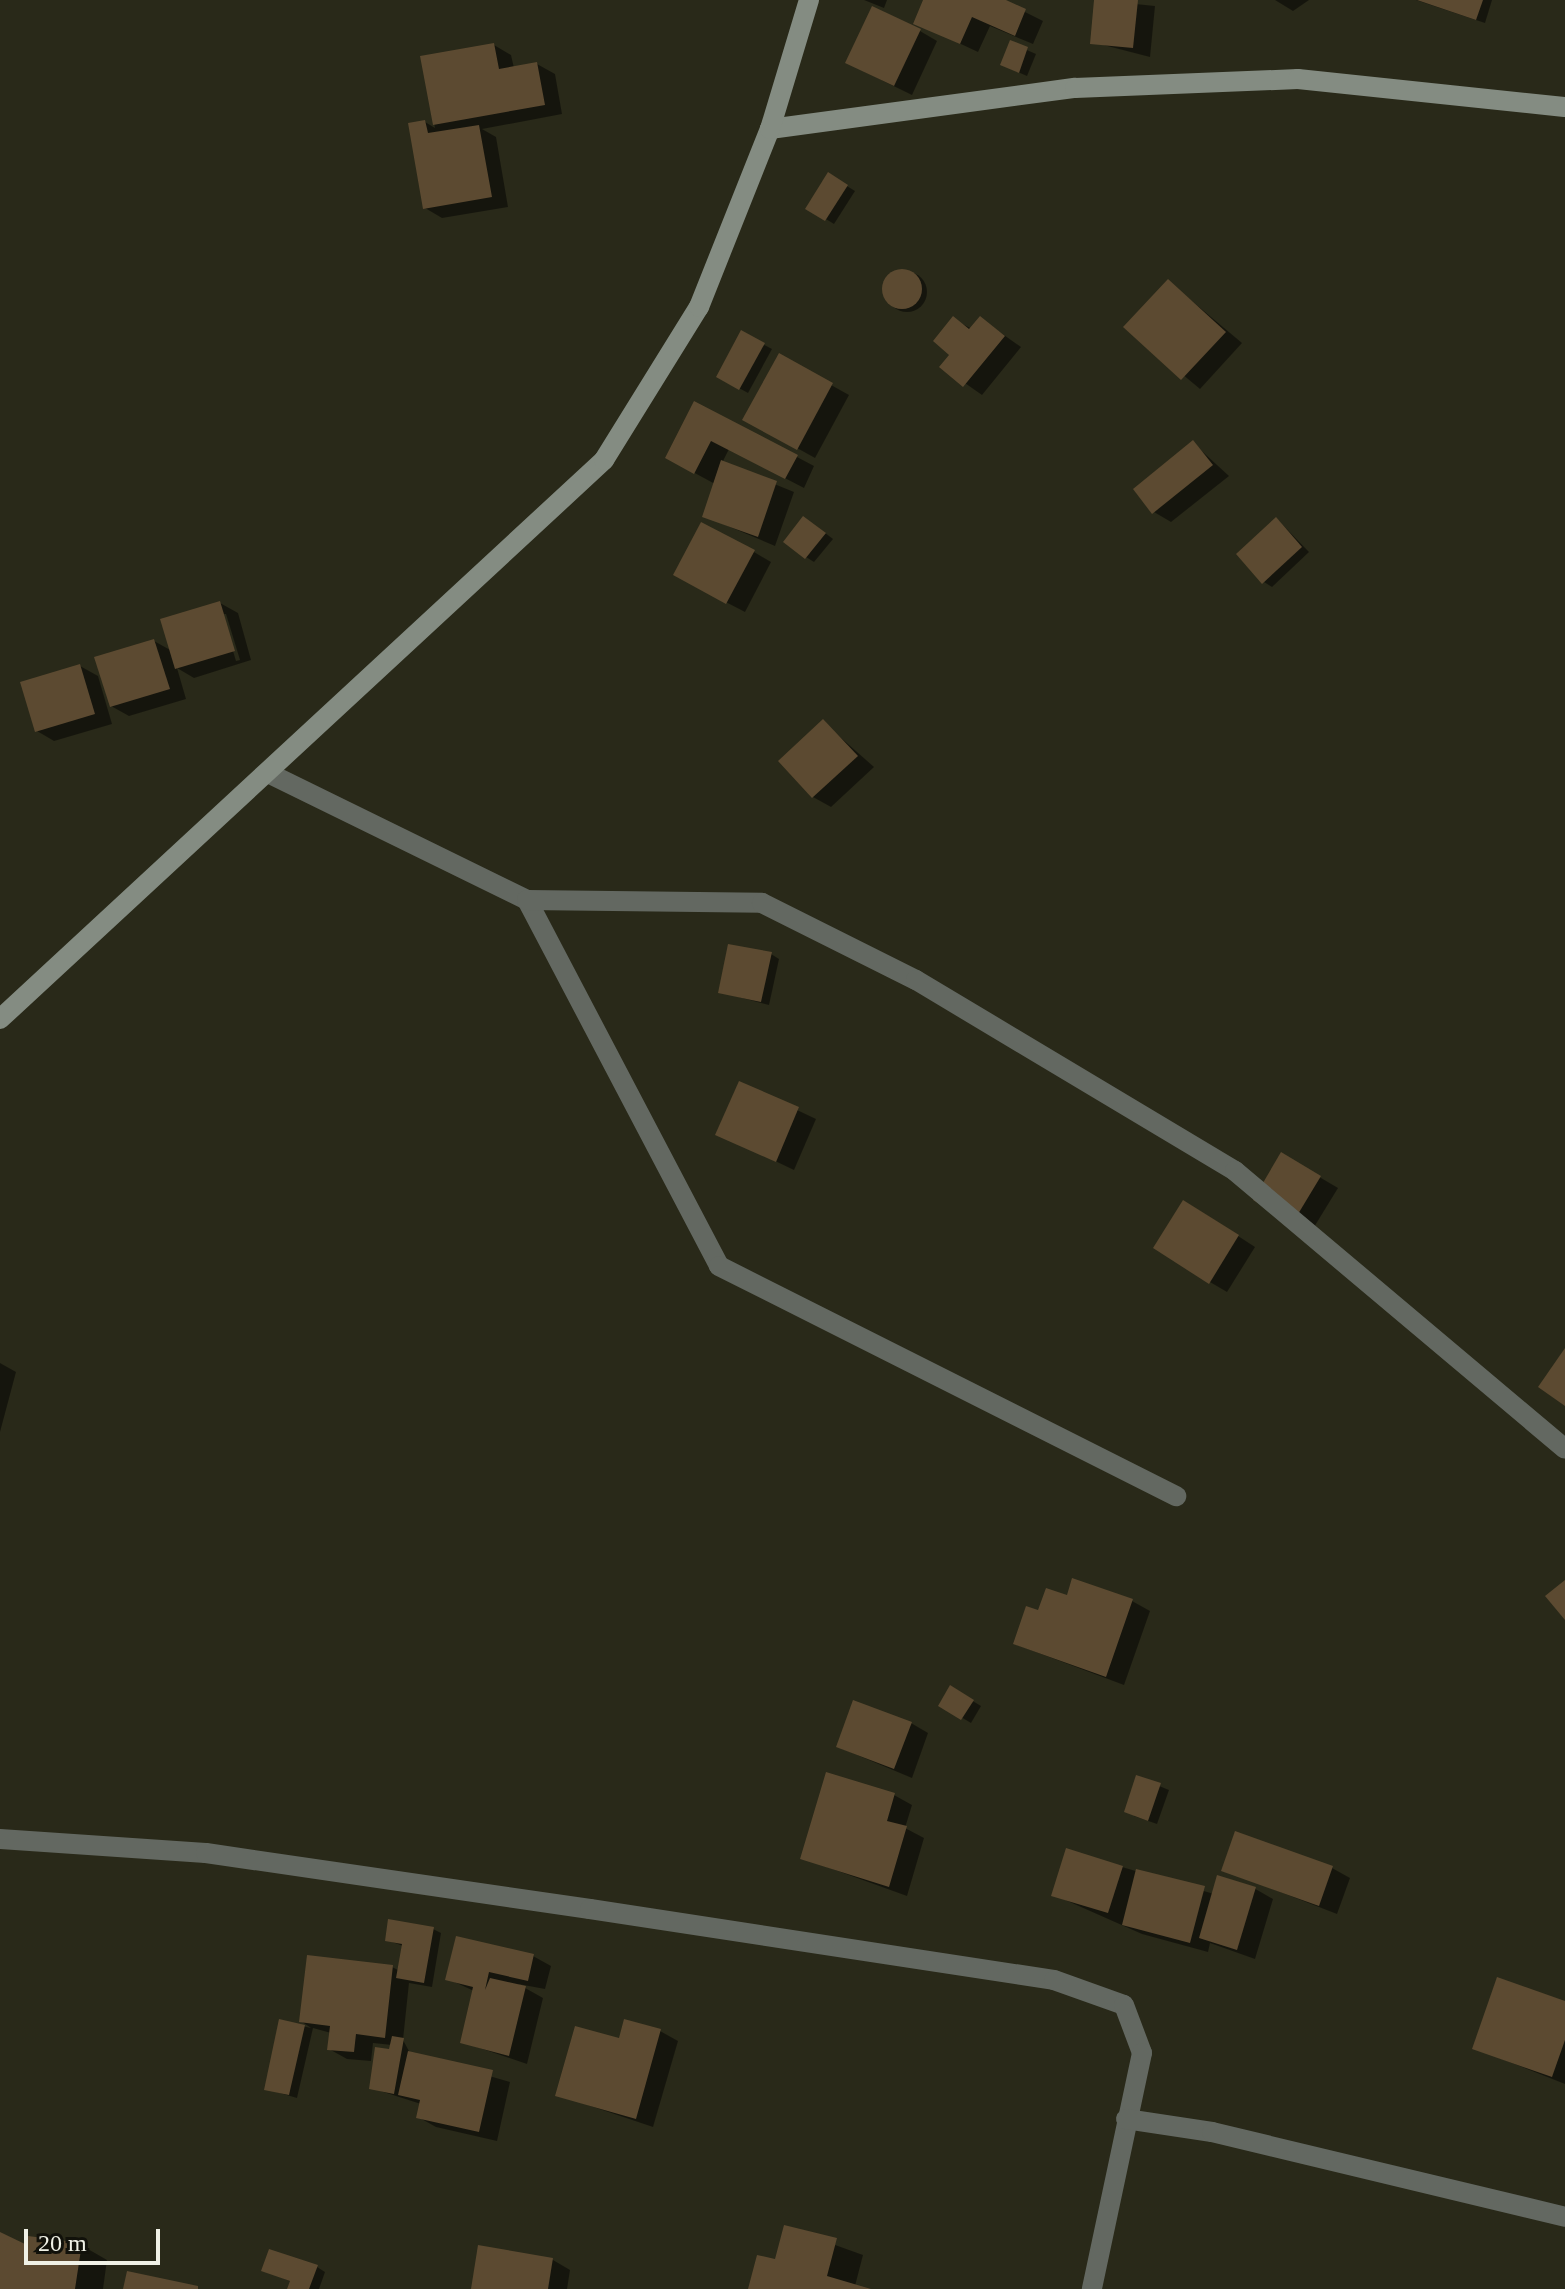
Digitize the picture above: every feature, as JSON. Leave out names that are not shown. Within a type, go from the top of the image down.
[{"type":"main road","points":[[0,1019],[604,460],[699,307],[770,129],[809,0]]},
{"type":"main road","points":[[770,129],[1075,88],[1298,79],[1565,107]]},
{"type":"street","points":[[268,773],[527,900],[762,903],[916,980],[1235,1171],[1565,1449]]},
{"type":"street","points":[[527,900],[719,1266],[1176,1496]]},
{"type":"street","points":[[0,1839],[206,1853],[1054,1980],[1124,2005],[1142,2053],[1092,2289]]},
{"type":"street","points":[[1126,2119],[1212,2132],[1565,2217]]},
{"type":"building","points":[[923,0],[1006,0],[1026,9],[1015,36],[972,17],[960,44],[913,24]]},
{"type":"building","points":[[1094,0],[1138,0],[1133,48],[1090,44]]},
{"type":"building","points":[[1417,0],[1483,0],[1476,20]]},
{"type":"building","points":[[872,6],[921,29],[894,86],[845,63]]},
{"type":"building","points":[[1010,40],[1028,47],[1019,73],[1000,65]]},
{"type":"building","points":[[494,43],[499,69],[537,62],[545,105],[433,125],[420,56]]},
{"type":"building","points":[[425,120],[428,133],[479,125],[492,197],[423,209],[408,123]]},
{"type":"building","points":[[828,172],[848,185],[825,221],[805,209]]},
{"type":"building","points":[[902,269],[916,275],[922,289],[916,303],[902,309],[888,303],[882,289],[888,275]]},
{"type":"building","points":[[1168,279],[1226,332],[1181,380],[1123,327]]},
{"type":"building","points":[[953,316],[969,329],[980,316],[1005,336],[963,387],[939,367],[949,355],[933,341]]},
{"type":"building","points":[[741,330],[765,343],[739,390],[716,377]]},
{"type":"building","points":[[779,353],[833,383],[797,450],[742,420]]},
{"type":"building","points":[[694,401],[798,455],[785,479],[711,441],[694,474],[665,458]]},
{"type":"building","points":[[1193,440],[1213,465],[1152,514],[1133,489]]},
{"type":"building","points":[[721,460],[777,481],[758,537],[702,517]]},
{"type":"building","points":[[803,516],[826,533],[805,559],[783,542]]},
{"type":"building","points":[[1276,517],[1302,547],[1262,584],[1236,554]]},
{"type":"building","points":[[701,522],[755,550],[726,604],[673,575]]},
{"type":"building","points":[[220,601],[235,651],[175,669],[160,619]]},
{"type":"building","points":[[154,639],[170,689],[110,707],[94,657]]},
{"type":"building","points":[[80,664],[95,714],[35,732],[20,682]]},
{"type":"building","points":[[823,719],[858,756],[812,798],[778,761]]},
{"type":"building","points":[[728,944],[772,952],[761,1002],[718,993]]},
{"type":"building","points":[[739,1081],[799,1107],[776,1162],[715,1135]]},
{"type":"building","points":[[1281,1152],[1321,1176],[1292,1224],[1253,1200]]},
{"type":"building","points":[[1183,1200],[1239,1235],[1209,1284],[1153,1248]]},
{"type":"building","points":[[1565,1348],[1565,1406],[1538,1387]]},
{"type":"building","points":[[1072,1578],[1133,1599],[1106,1677],[1013,1644],[1026,1606],[1038,1610],[1046,1588],[1067,1595]]},
{"type":"building","points":[[1565,1580],[1565,1620],[1545,1596]]},
{"type":"building","points":[[950,1685],[974,1700],[961,1720],[938,1706]]},
{"type":"building","points":[[853,1700],[912,1722],[894,1769],[836,1747]]},
{"type":"building","points":[[826,1772],[895,1793],[887,1821],[907,1826],[889,1887],[800,1859]]},
{"type":"building","points":[[1136,1775],[1161,1783],[1148,1821],[1124,1812]]},
{"type":"building","points":[[1235,1831],[1333,1866],[1319,1906],[1221,1871]]},
{"type":"building","points":[[1066,1848],[1123,1866],[1108,1913],[1051,1896]]},
{"type":"building","points":[[1136,1869],[1205,1886],[1190,1943],[1122,1925]]},
{"type":"building","points":[[1217,1875],[1256,1887],[1237,1950],[1199,1938]]},
{"type":"building","points":[[388,1919],[434,1927],[424,1983],[396,1978],[402,1944],[385,1941]]},
{"type":"building","points":[[456,1936],[534,1954],[528,1981],[489,1972],[485,1990],[490,1978],[526,1986],[509,2056],[460,2043],[473,1987],[445,1980]]},
{"type":"building","points":[[307,1955],[393,1965],[385,2038],[356,2034],[354,2052],[327,2050],[330,2026],[299,2022]]},
{"type":"building","points":[[1497,1977],[1565,2001],[1565,2040],[1552,2077],[1472,2049]]},
{"type":"building","points":[[279,2019],[305,2025],[289,2095],[264,2090]]},
{"type":"building","points":[[624,2019],[661,2029],[636,2119],[555,2096],[575,2026],[619,2038]]},
{"type":"building","points":[[392,2036],[404,2038],[394,2094],[369,2089],[375,2047],[389,2049]]},
{"type":"building","points":[[408,2051],[493,2070],[479,2132],[416,2118],[420,2100],[398,2095]]},
{"type":"building","points":[[784,2225],[837,2238],[827,2276],[871,2289],[748,2289],[757,2255],[775,2259]]},
{"type":"building","points":[[0,2232],[27,2245],[28,2236],[82,2243],[75,2289],[0,2289]]},
{"type":"building","points":[[478,2245],[553,2258],[548,2289],[471,2289]]},
{"type":"building","points":[[269,2249],[318,2265],[309,2289],[287,2289],[290,2281],[261,2271]]},
{"type":"building","points":[[127,2271],[198,2286],[198,2289],[123,2289]]}]
